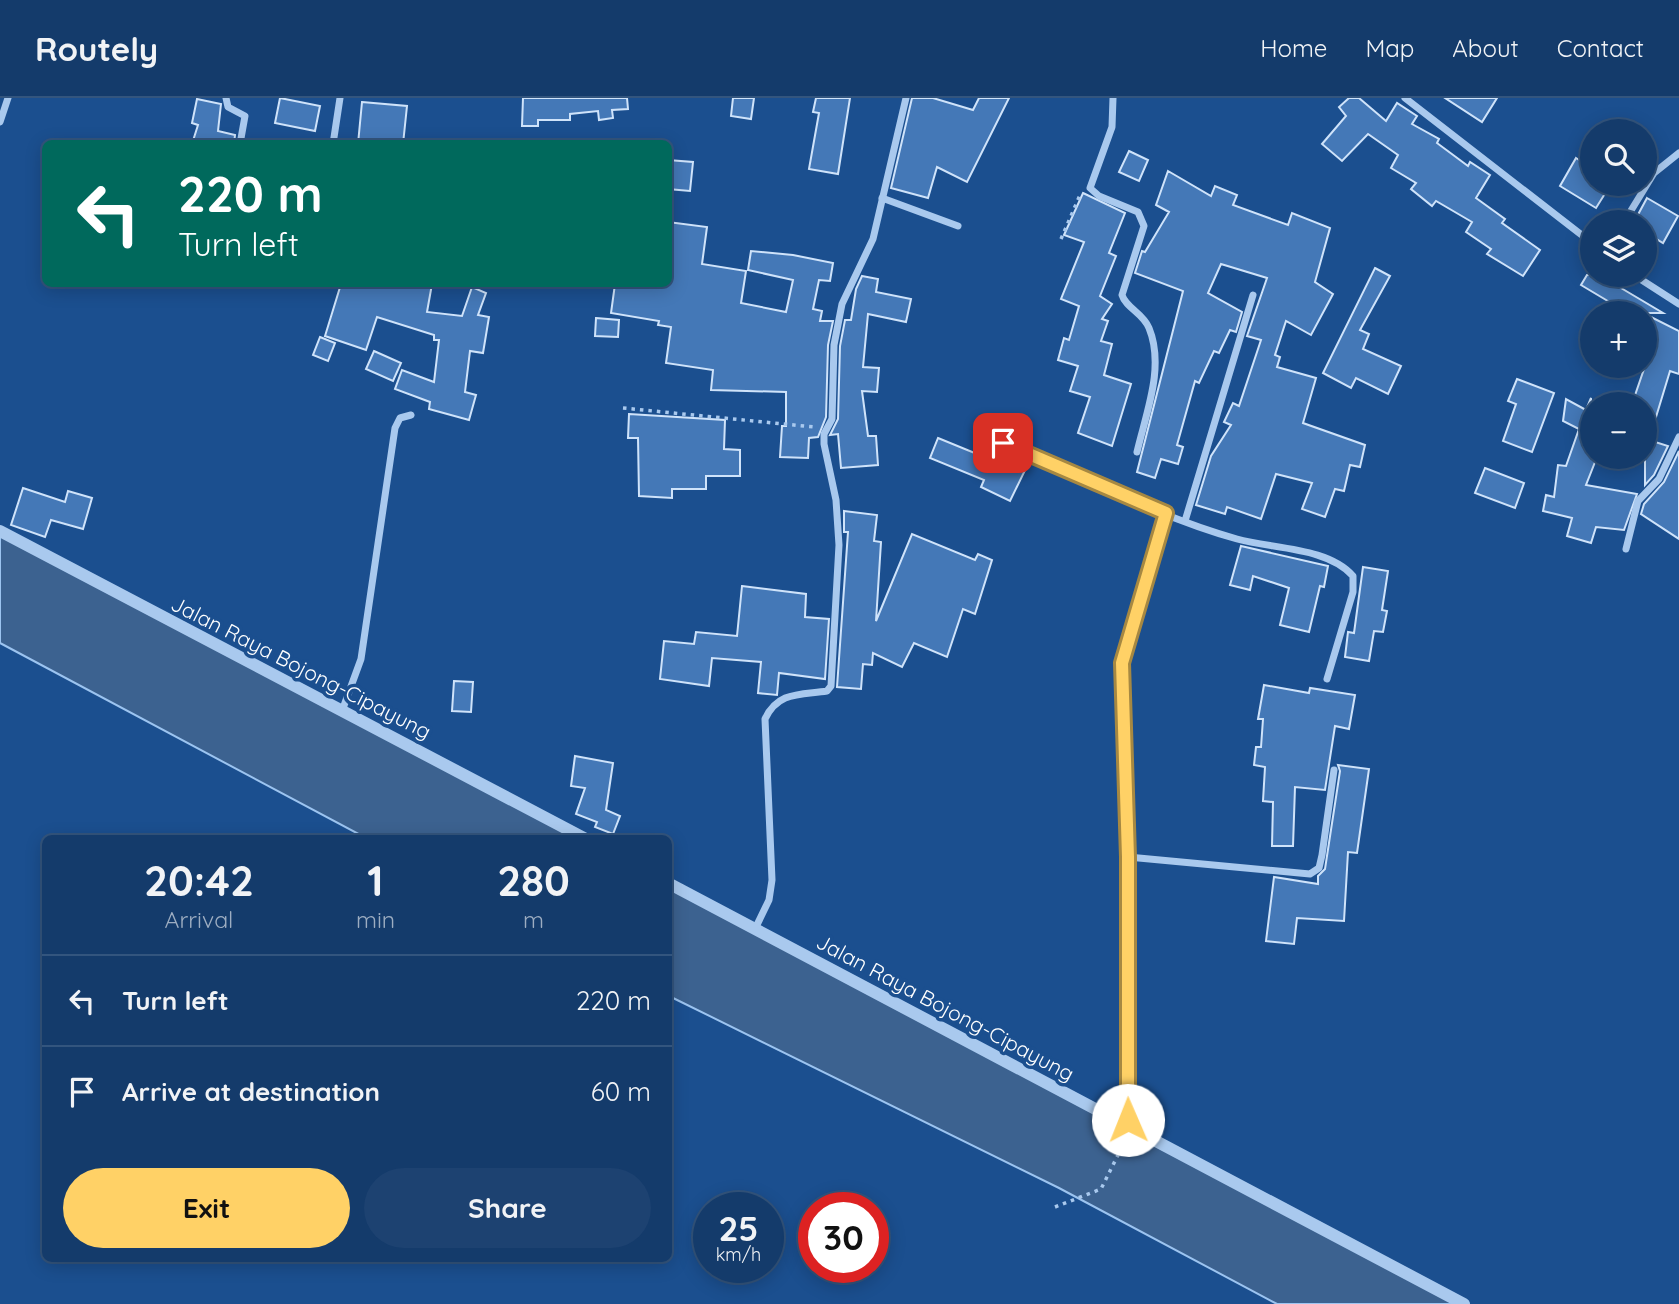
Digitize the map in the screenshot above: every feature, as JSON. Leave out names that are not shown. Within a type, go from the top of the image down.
[{"type":"street","points":[[0,122],[8,98]]},
{"type":"street","points":[[226,98],[228,107],[245,116],[241,140]]},
{"type":"street","points":[[334,140],[340,98]]},
{"type":"street","points":[[755,929],[769,900],[772,880],[765,719],[779,699],[790,695],[827,691],[831,686],[839,545],[836,500],[824,444],[832,419],[832,361],[837,322],[847,289],[865,261],[873,239],[906,98]]},
{"type":"street","points":[[1113,98],[1112,127],[1090,188],[1099,196],[1138,212],[1144,226],[1122,295],[1125,302],[1141,314],[1149,328],[1155,363],[1137,452]]},
{"type":"street","points":[[1405,98],[1580,234]]},
{"type":"street","points":[[1631,210],[1654,173],[1679,153]]},
{"type":"street","points":[[882,198],[958,226]]},
{"type":"street","points":[[1653,287],[1679,304]]},
{"type":"street","points":[[1185,521],[1254,295]]},
{"type":"street","points":[[342,711],[361,660],[395,428],[400,418],[411,415]]},
{"type":"street","points":[[1626,549],[1638,501],[1659,479],[1679,437]]},
{"type":"street","points":[[1003,443],[1185,521],[1235,539],[1328,560],[1347,569],[1353,576],[1353,592],[1328,679]]},
{"type":"street","points":[[1129,1129],[1128,857],[1122,663],[1166,513]]},
{"type":"street","name":"Jalan Raya Bojong-Cipayung","points":[[0,531],[578,835]]},
{"type":"street","points":[[1128,857],[1310,874],[1319,868],[1334,770]]},
{"type":"street","name":"Jalan Raya Bojong-Cipayung","points":[[672,885],[1464,1304]]},
{"type":"path","points":[[1061,239],[1079,195],[1090,188]]},
{"type":"path","points":[[623,408],[827,429]]},
{"type":"path","points":[[1055,1207],[1101,1189],[1122,1153]]},
{"type":"water","points":[[0,528],[578,835],[360,835],[0,643]]},
{"type":"water","points":[[672,885],[1462,1304],[1277,1304],[1059,1188],[672,997]]},
{"type":"building","points":[[280,98],[320,106],[315,131],[275,123]]},
{"type":"building","points":[[523,98],[627,98],[628,109],[612,110],[613,118],[599,120],[598,111],[570,114],[570,120],[538,120],[538,126],[522,126]]},
{"type":"building","points":[[733,98],[754,98],[751,119],[731,116]]},
{"type":"building","points":[[816,98],[850,98],[838,174],[809,169],[819,113],[813,112]]},
{"type":"building","points":[[912,98],[933,98],[973,110],[979,98],[1009,98],[967,182],[937,167],[928,198],[891,188]]},
{"type":"building","points":[[1349,98],[1359,98],[1386,121],[1397,103],[1417,116],[1412,124],[1439,139],[1437,143],[1468,166],[1470,162],[1490,175],[1476,198],[1505,219],[1502,223],[1540,250],[1523,276],[1487,254],[1491,249],[1466,232],[1472,222],[1436,201],[1432,206],[1411,189],[1416,183],[1391,168],[1398,155],[1368,134],[1342,161],[1322,144],[1346,116],[1339,107]]},
{"type":"building","points":[[1445,98],[1497,98],[1482,122]]},
{"type":"building","points":[[197,99],[221,104],[218,131],[235,135],[234,140],[193,140],[198,125],[192,123]]},
{"type":"building","points":[[362,102],[407,106],[403,140],[358,140]]},
{"type":"building","points":[[1129,151],[1148,160],[1139,181],[1119,172]]},
{"type":"building","points":[[1576,158],[1580,160],[1580,196],[1604,196],[1596,208],[1560,186]]},
{"type":"building","points":[[672,160],[693,162],[690,191],[672,189]]},
{"type":"building","points":[[1168,171],[1211,196],[1215,186],[1237,195],[1233,205],[1288,225],[1292,213],[1330,228],[1315,282],[1333,294],[1311,335],[1286,321],[1275,355],[1280,357],[1277,367],[1316,378],[1303,423],[1365,445],[1360,467],[1350,465],[1344,491],[1335,489],[1325,517],[1302,509],[1312,483],[1276,474],[1261,519],[1227,507],[1225,514],[1196,505],[1211,456],[1231,425],[1224,422],[1233,403],[1239,406],[1261,340],[1247,336],[1267,278],[1221,264],[1208,293],[1242,312],[1236,332],[1230,330],[1219,353],[1214,351],[1199,383],[1195,381],[1177,445],[1183,447],[1178,464],[1161,459],[1155,478],[1137,472],[1183,291],[1135,273],[1142,251],[1145,252],[1169,212],[1156,205]]},
{"type":"building","points":[[1083,193],[1125,213],[1109,253],[1116,256],[1100,296],[1112,304],[1102,319],[1108,321],[1101,341],[1112,344],[1104,375],[1131,384],[1112,446],[1078,433],[1090,397],[1070,391],[1078,366],[1058,360],[1064,338],[1069,340],[1079,306],[1061,299],[1084,242],[1064,235]]},
{"type":"building","points":[[1647,198],[1678,216],[1663,243],[1657,239],[1657,210],[1640,210]]},
{"type":"building","points":[[672,223],[707,227],[702,264],[746,271],[741,303],[786,312],[793,280],[748,270],[751,251],[793,255],[833,263],[830,281],[819,280],[813,309],[822,311],[820,321],[833,321],[828,345],[826,417],[818,437],[809,438],[808,458],[780,457],[782,426],[786,426],[786,392],[711,390],[713,370],[666,363],[671,327],[658,325],[659,321],[611,313],[615,287],[672,287]]},
{"type":"building","points":[[1375,268],[1390,276],[1360,330],[1369,334],[1363,349],[1401,366],[1388,394],[1356,378],[1351,388],[1323,373]]},
{"type":"building","points":[[862,276],[878,279],[876,292],[911,299],[906,322],[868,314],[863,367],[879,368],[877,392],[862,391],[868,436],[876,436],[878,465],[841,468],[838,434],[830,435],[838,419],[840,346],[845,320],[851,320],[856,289]]},
{"type":"building","points":[[340,287],[431,287],[427,312],[462,316],[472,287],[486,293],[478,315],[489,317],[483,353],[470,351],[465,392],[476,395],[469,420],[429,409],[430,402],[395,389],[402,370],[434,382],[439,340],[434,340],[434,335],[377,317],[366,350],[325,336]]},
{"type":"building","points":[[1584,287],[1622,287],[1643,301],[1608,301]]},
{"type":"building","points":[[596,318],[619,320],[618,337],[595,336]]},
{"type":"building","points":[[1657,320],[1679,331],[1679,374],[1670,371],[1657,414],[1657,392],[1636,392],[1641,378],[1657,378]]},
{"type":"building","points":[[320,337],[335,343],[328,361],[313,355]]},
{"type":"building","points":[[374,351],[401,363],[393,381],[366,369]]},
{"type":"building","points":[[1517,379],[1554,393],[1532,452],[1503,441],[1516,404],[1508,401]]},
{"type":"building","points":[[1566,399],[1580,407],[1580,469],[1592,469],[1586,485],[1637,494],[1624,530],[1596,527],[1591,543],[1567,536],[1572,518],[1543,511],[1546,495],[1554,497],[1558,465],[1566,466],[1579,429],[1563,421]]},
{"type":"building","points":[[629,414],[725,420],[724,449],[740,450],[740,476],[706,476],[706,489],[672,489],[672,498],[639,496],[638,438],[628,438]]},
{"type":"building","points":[[938,438],[994,461],[1000,448],[1029,462],[1010,501],[981,487],[984,480],[930,458]]},
{"type":"building","points":[[1657,443],[1668,446],[1657,469]]},
{"type":"building","points":[[1679,451],[1679,539],[1641,514],[1644,504],[1664,482]]},
{"type":"building","points":[[1485,468],[1524,483],[1515,508],[1475,493]]},
{"type":"building","points":[[1645,469],[1657,469],[1654,475],[1645,485]]},
{"type":"building","points":[[23,488],[65,502],[68,491],[92,498],[83,529],[51,520],[45,537],[11,525]]},
{"type":"building","points":[[844,511],[877,515],[874,541],[881,542],[876,621],[912,534],[975,560],[978,554],[992,560],[975,614],[963,609],[947,657],[914,643],[902,667],[873,653],[872,665],[863,664],[861,689],[837,687],[848,532],[844,532]]},
{"type":"building","points":[[1241,546],[1328,566],[1324,587],[1320,586],[1309,632],[1280,625],[1289,588],[1253,576],[1250,590],[1230,585]]},
{"type":"building","points":[[1363,567],[1388,571],[1382,610],[1387,611],[1383,632],[1374,631],[1369,661],[1345,657],[1348,632],[1354,633]]},
{"type":"building","points":[[742,586],[806,594],[805,617],[829,619],[825,679],[779,673],[777,695],[758,693],[761,662],[712,658],[709,686],[660,679],[664,641],[694,644],[696,632],[737,636]]},
{"type":"building","points":[[454,681],[473,682],[471,712],[452,711]]},
{"type":"building","points":[[1264,685],[1309,693],[1310,688],[1355,695],[1349,729],[1335,726],[1325,790],[1295,787],[1293,846],[1272,846],[1273,802],[1263,801],[1265,767],[1254,765],[1256,747],[1261,747],[1263,719],[1258,719]]},
{"type":"building","points":[[575,756],[613,763],[606,810],[620,816],[613,834],[595,827],[597,822],[576,814],[585,788],[571,786]]},
{"type":"building","points":[[1338,765],[1369,769],[1357,853],[1348,852],[1344,921],[1297,918],[1294,944],[1266,941],[1274,877],[1318,884],[1318,876],[1325,869],[1340,771]]},
{"type":"route","points":[[1003,443],[1166,513],[1122,663],[1121,700],[1128,857],[1128,1120]]}]
